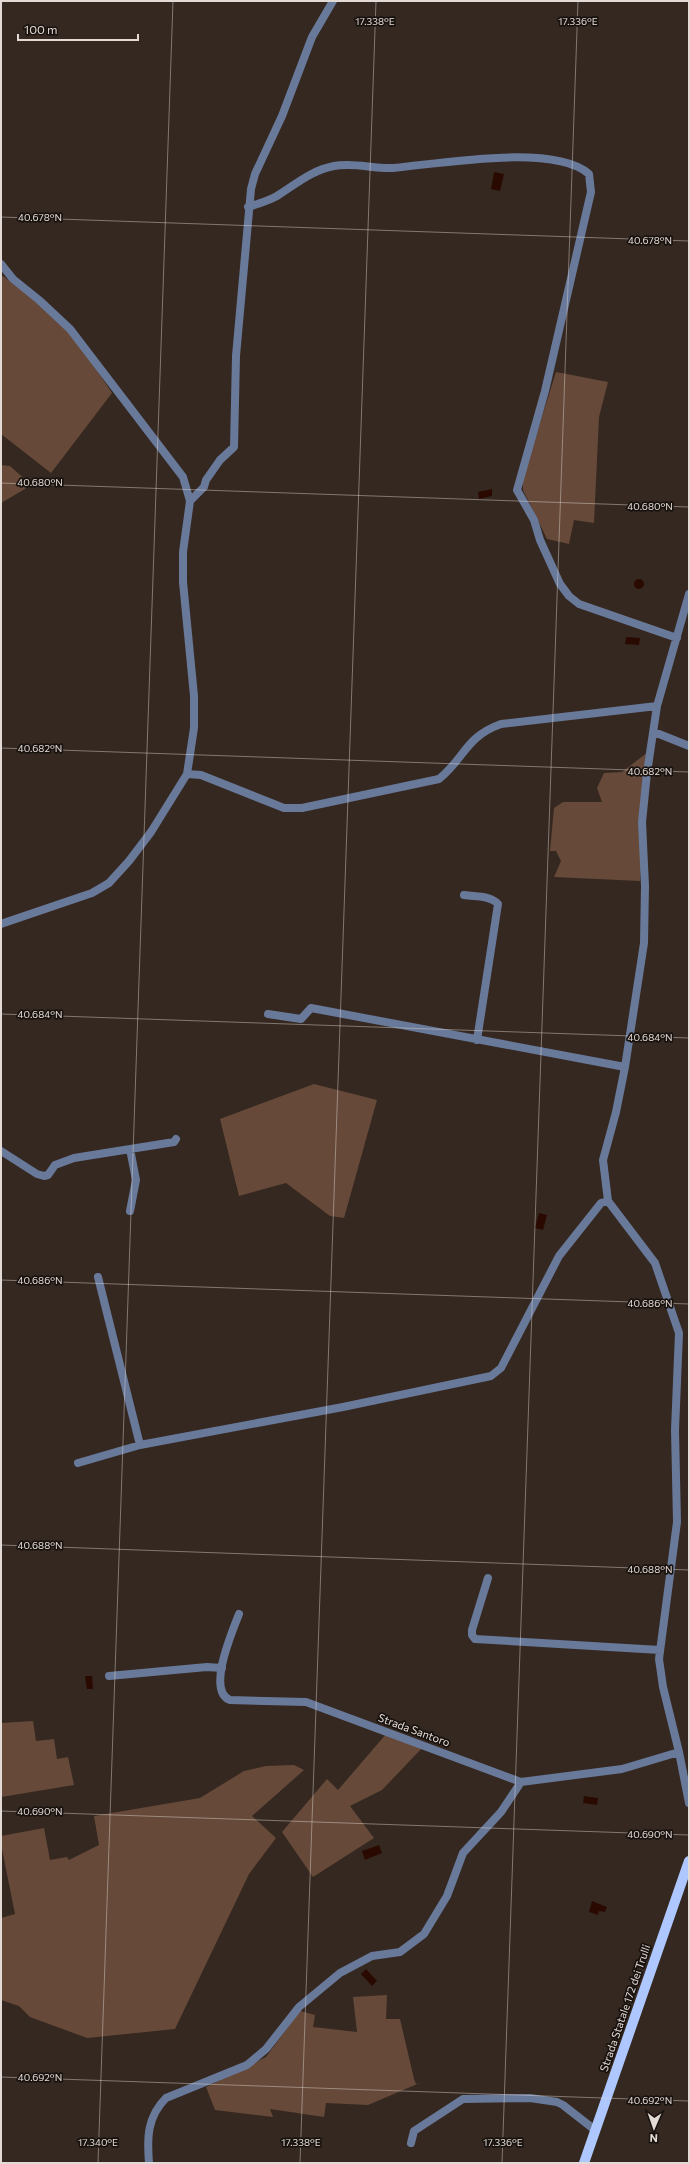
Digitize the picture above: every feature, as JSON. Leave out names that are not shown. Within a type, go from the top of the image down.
[{"type":"main road","name":"Strada Statale 172 dei Trulli","points":[[584,2163],[689,1861]]},
{"type":"street","points":[[190,500],[204,487],[208,477],[220,460],[234,447],[236,356],[246,256],[248,207],[255,174],[282,116],[312,37],[333,1]]},
{"type":"street","points":[[248,207],[277,196],[294,183],[322,169],[335,165],[357,165],[380,169],[477,158],[503,157],[543,159],[564,163],[582,167],[590,174],[592,192],[545,391],[517,490],[534,520],[540,540],[560,584],[569,596],[579,604],[676,638]]},
{"type":"street","points":[[1,264],[13,279],[39,300],[70,329],[183,477],[190,500],[183,552],[184,607],[194,696],[194,728],[187,774],[151,832],[129,861],[109,883],[92,893],[1,924]]},
{"type":"street","points":[[689,594],[657,706],[654,732],[646,773],[642,822],[645,886],[644,943],[625,1068],[604,1160],[608,1202],[655,1263],[679,1333],[675,1430],[677,1522],[659,1659],[689,1803]]},
{"type":"street","points":[[187,774],[201,775],[284,808],[308,807],[439,779],[449,771],[473,740],[486,729],[501,724],[657,706]]},
{"type":"street","points":[[654,732],[689,746]]},
{"type":"street","points":[[464,895],[488,898],[494,900],[498,904],[477,1040]]},
{"type":"street","points":[[268,1014],[301,1020],[311,1008],[625,1068]]},
{"type":"street","points":[[1,1152],[41,1176],[48,1175],[55,1165],[62,1162],[174,1142],[176,1139]]},
{"type":"street","points":[[130,1149],[136,1180],[130,1212]]},
{"type":"street","points":[[78,1463],[140,1445],[343,1407],[491,1376],[501,1368],[559,1256],[601,1203],[608,1202]]},
{"type":"street","points":[[98,1277],[140,1445]]},
{"type":"street","points":[[488,1578],[472,1630],[472,1635],[475,1639],[660,1650]]},
{"type":"street","name":"Strada Santoro","points":[[239,1614],[222,1668],[221,1687],[226,1698],[306,1702],[522,1782],[622,1769],[679,1752]]},
{"type":"street","points":[[109,1676],[206,1666],[222,1668]]},
{"type":"street","points":[[149,2163],[147,2140],[150,2121],[156,2108],[166,2098],[247,2066],[266,2049],[299,2007],[340,1972],[372,1956],[400,1952],[424,1934],[447,1896],[464,1853],[501,1812],[522,1782]]},
{"type":"street","points":[[411,2143],[414,2131],[463,2098],[530,2098],[556,2102],[595,2130]]},
{"type":"shaded area","points":[[494,172],[504,174],[500,191],[491,189]]},
{"type":"shaded area","points":[[3,276],[66,324],[112,393],[51,473],[1,434],[1,277]]},
{"type":"shaded area","points":[[556,372],[608,382],[599,417],[594,523],[574,520],[569,544],[547,539],[523,490],[523,477]]},
{"type":"shaded area","points":[[1,465],[10,466],[28,482],[25,489],[1,503]]},
{"type":"shaded area","points":[[492,489],[492,496],[479,499],[478,492]]},
{"type":"shaded area","points":[[639,579],[644,584],[639,589],[634,584]]},
{"type":"shaded area","points":[[626,637],[640,638],[639,645],[625,644]]},
{"type":"shaded area","points":[[648,752],[640,881],[554,877],[561,861],[556,851],[550,851],[554,808],[563,802],[602,802],[597,788],[604,773],[622,772]]},
{"type":"shaded area","points":[[314,1084],[377,1100],[344,1218],[330,1216],[286,1183],[239,1196],[220,1119]]},
{"type":"shaded area","points":[[539,1213],[547,1215],[543,1230],[535,1228]]},
{"type":"shaded area","points":[[85,1676],[92,1676],[93,1689],[87,1689]]},
{"type":"shaded area","points":[[33,1721],[36,1741],[54,1739],[57,1759],[68,1757],[74,1785],[1,1797],[1,1723]]},
{"type":"shaded area","points":[[387,1733],[424,1746],[382,1790],[350,1806],[374,1838],[313,1877],[282,1832],[327,1779],[338,1790]]},
{"type":"shaded area","points":[[294,1765],[304,1770],[252,1816],[276,1838],[249,1874],[175,2029],[87,2038],[30,2017],[19,2006],[1,2000],[1,1918],[15,1914],[1,1844],[1,1836],[44,1828],[50,1860],[67,1857],[69,1860],[99,1845],[94,1816],[200,1798],[244,1771],[266,1766]]},
{"type":"shaded area","points":[[584,1796],[598,1798],[597,1805],[583,1803]]},
{"type":"shaded area","points":[[379,1845],[382,1853],[365,1860],[362,1851]]},
{"type":"shaded area","points":[[592,1901],[607,1907],[605,1912],[599,1911],[598,1915],[589,1912]]},
{"type":"shaded area","points":[[366,1969],[377,1981],[372,1986],[361,1974]]},
{"type":"shaded area","points":[[387,1995],[386,2019],[400,2019],[414,2079],[416,2084],[422,2082],[368,2105],[326,2103],[324,2117],[270,2109],[273,2117],[215,2110],[206,2087],[266,2057],[300,2011],[315,2015],[313,2027],[357,2032],[353,1997]]}]
